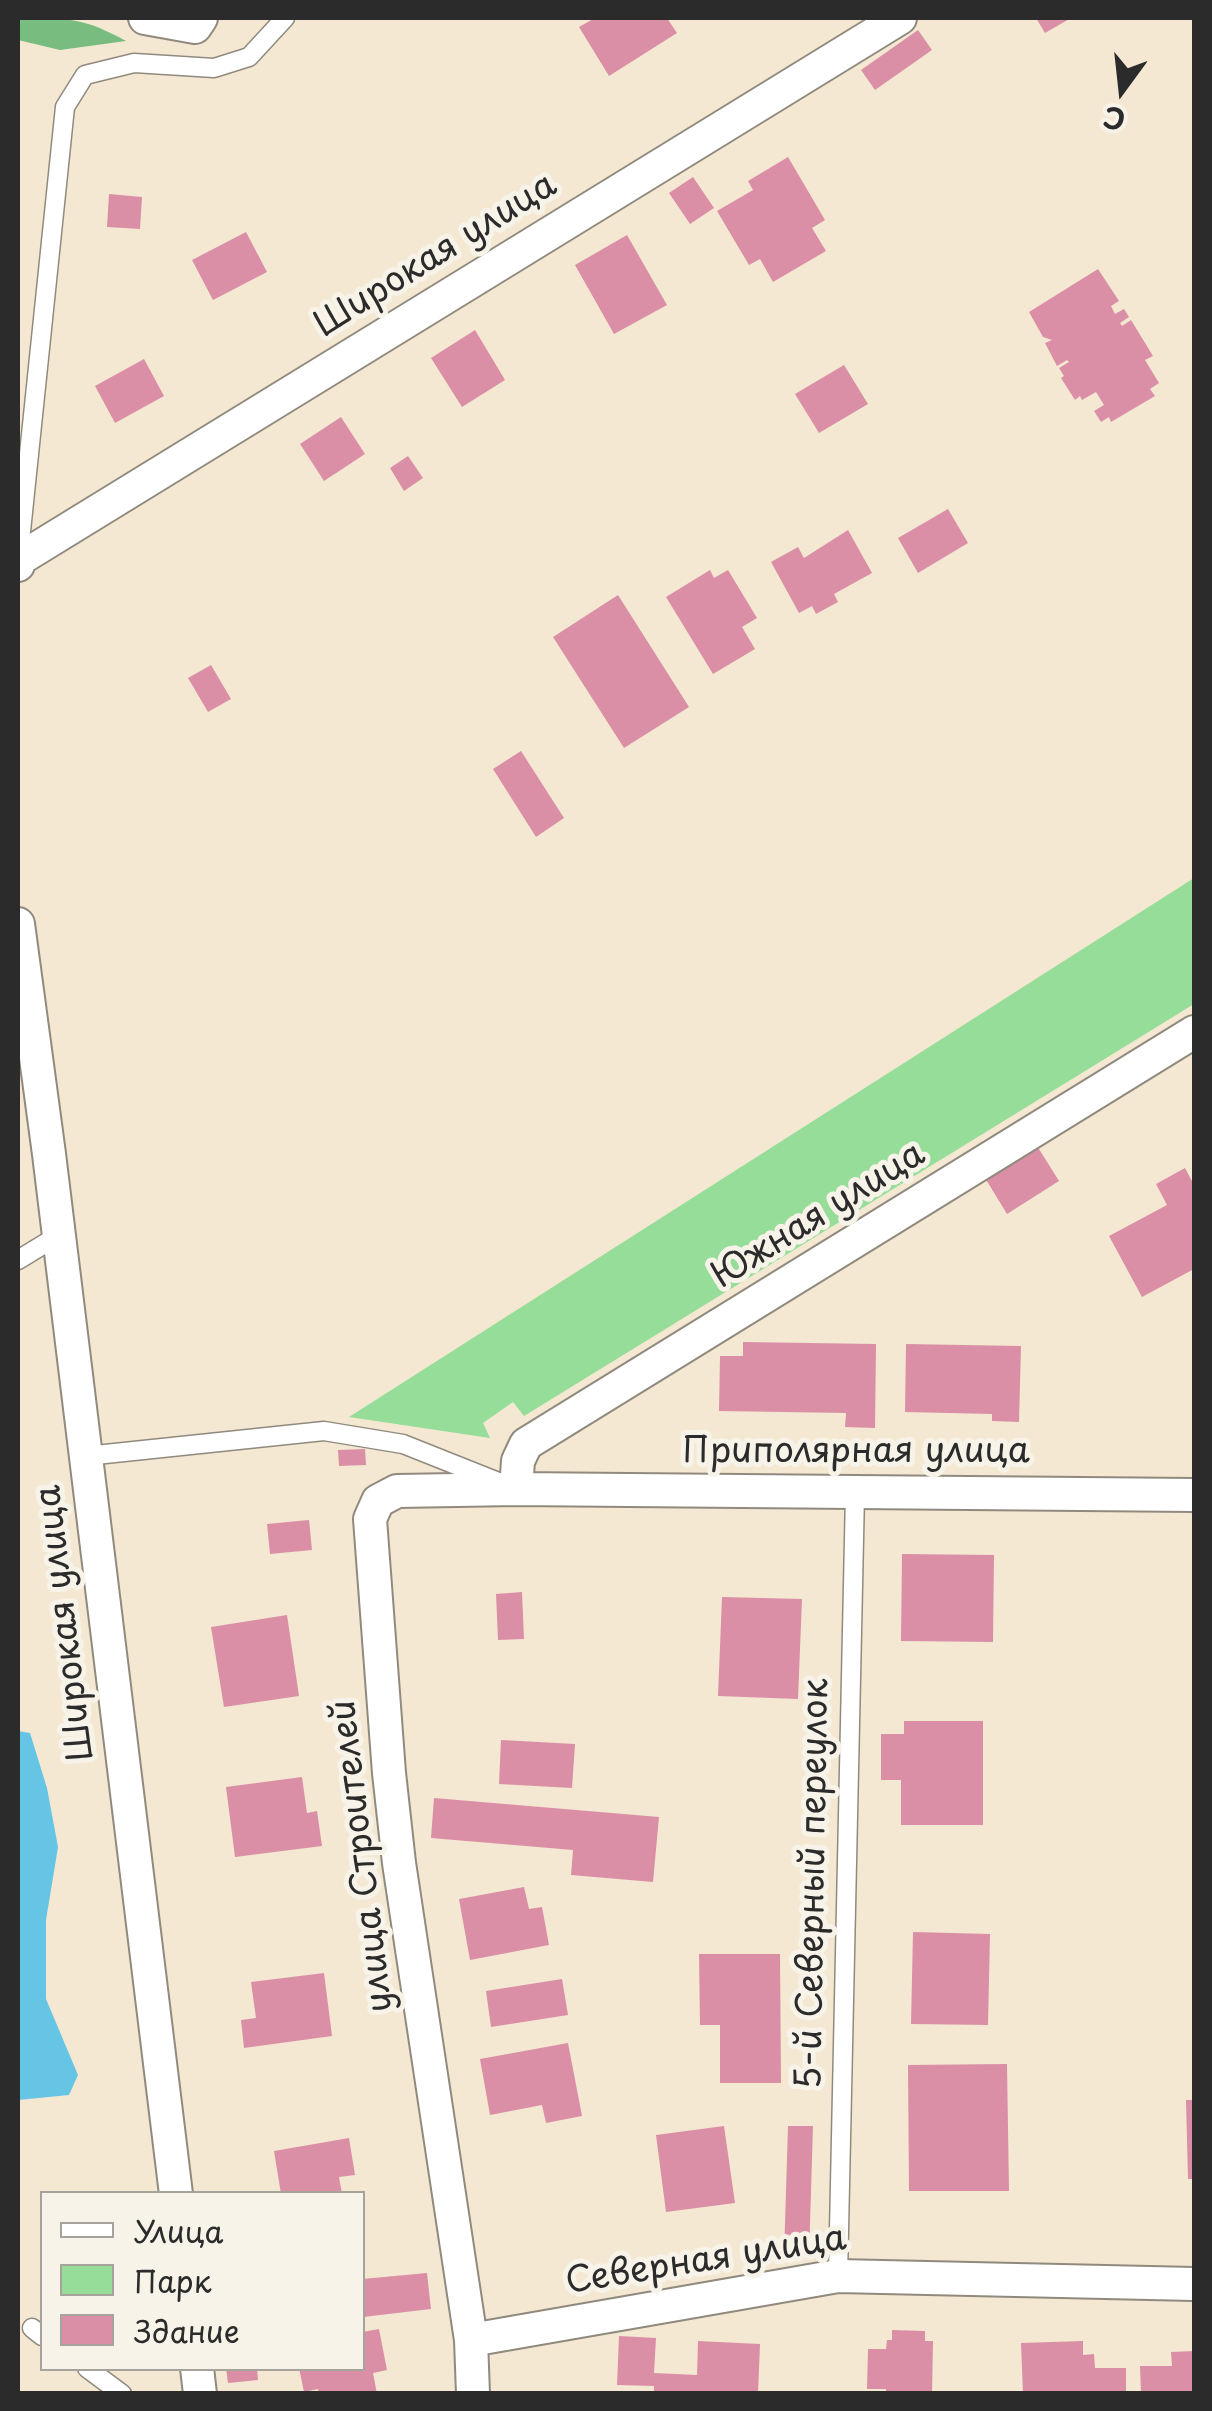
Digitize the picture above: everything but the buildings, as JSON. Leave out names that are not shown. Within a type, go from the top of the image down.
[{"type":"street","points":[[145,18],[195,27],[201,18]]},
{"type":"street","name":"Широкая улица","points":[[18,562],[900,18]]},
{"type":"street","name":"Широкая улица","points":[[18,924],[176,2191]]},
{"type":"street","name":"Южная улица","points":[[516,1489],[518,1461],[526,1444],[1194,1032]]},
{"type":"street","name":"Приполярная улица","points":[[516,1489],[1194,1495]]},
{"type":"street","name":"улица Строителей","points":[[473,2394],[470,2340],[389,1773],[370,1519],[378,1501],[397,1491],[516,1489]]},
{"type":"street","name":"Северная улица","points":[[470,2340],[838,2276],[1194,2284]]},
{"type":"lane","points":[[18,562],[66,107],[85,74],[134,63],[214,68],[249,57],[284,18]]},
{"type":"lane","points":[[18,1260],[59,1234]]},
{"type":"lane","points":[[86,1456],[334,1432],[403,1444],[516,1489]]},
{"type":"lane","name":"5-й Северный переулок","points":[[838,2276],[855,1493]]},
{"type":"lane","points":[[91,2371],[122,2394]]},
{"type":"green space","points":[[18,18],[74,20],[126,41],[60,50],[18,40]]},
{"type":"green space","points":[[1194,878],[1194,1004],[524,1416],[513,1402],[483,1423],[490,1438],[349,1417]]},
{"type":"water","points":[[18,1731],[30,1733],[47,1788],[58,1847],[46,1920],[46,1999],[78,2075],[69,2095],[18,2100]]}]
